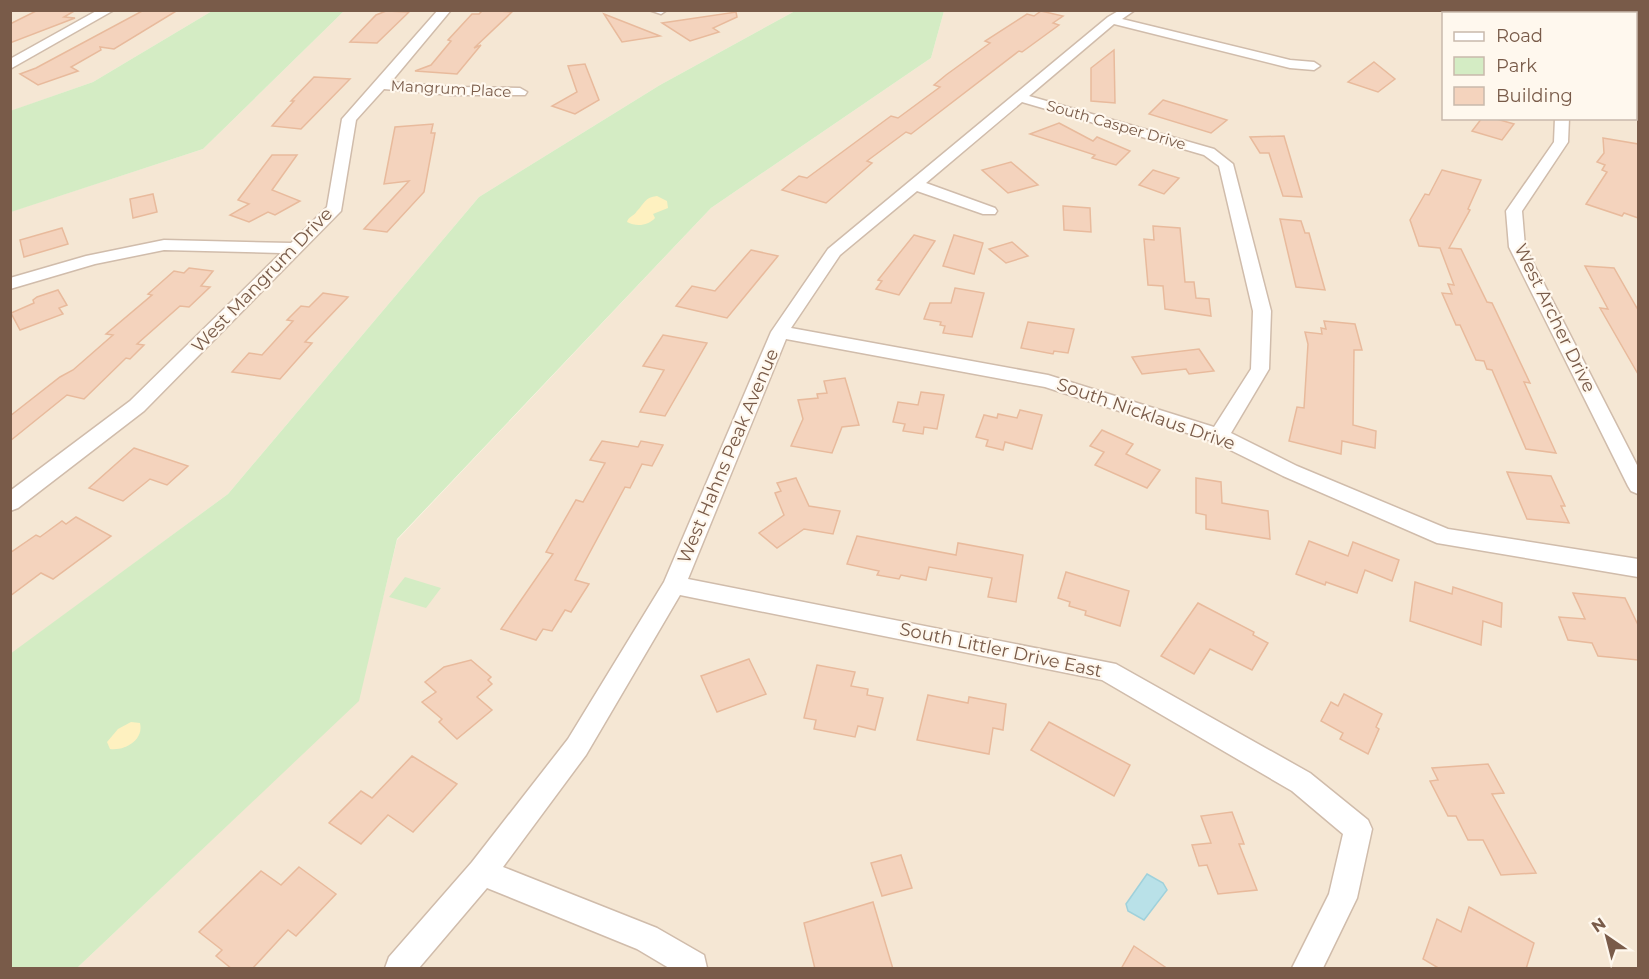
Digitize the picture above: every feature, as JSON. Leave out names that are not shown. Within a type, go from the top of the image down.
[{"type":"street","points":[[10,65],[108,10]]},
{"type":"street","name":"West Mangrum Drive","points":[[10,503],[137,406],[335,208],[349,119],[445,10]]},
{"type":"street","points":[[655,10],[662,10]]},
{"type":"street","points":[[1121,15],[1290,64],[1314,66]]},
{"type":"street","name":"West Hahns Peak Avenue","points":[[400,969],[482,872],[577,747],[674,585],[780,332],[834,252],[913,184],[1022,98],[1121,15]]},
{"type":"street","name":"Mangrum Place","points":[[381,85],[452,91],[520,92]]},
{"type":"street","name":"South Casper Drive","points":[[1022,98],[1209,152],[1226,164],[1262,311],[1260,369],[1219,436]]},
{"type":"street","name":"West Archer Drive","points":[[1562,120],[1561,142],[1514,211],[1517,247],[1638,486]]},
{"type":"street","points":[[913,184],[989,211]]},
{"type":"street","points":[[10,284],[92,260],[165,245],[297,248]]},
{"type":"street","name":"South Nicklaus Drive","points":[[780,332],[1048,381],[1219,436],[1290,471],[1445,537],[1638,568]]},
{"type":"street","name":"South Littler Drive East","points":[[674,585],[1107,671],[1301,782],[1358,829],[1343,898],[1307,969]]},
{"type":"street","points":[[482,872],[647,938],[693,966]]},
{"type":"shaded area","points":[[1593,10],[1594,12],[1442,12],[1442,120],[1637,120],[1637,62],[1638,968],[77,968],[358,701],[397,540],[711,208],[931,58],[944,11]]},
{"type":"shaded area","points":[[10,11],[212,11],[93,82],[11,111]]},
{"type":"shaded area","points":[[344,11],[795,11],[660,85],[479,197],[228,494],[11,654],[10,212],[203,149]]},
{"type":"green space","points":[[212,11],[344,11],[203,149],[11,212],[10,111],[93,82]]},
{"type":"green space","points":[[795,11],[944,11],[931,58],[711,208],[397,539],[359,701],[77,968],[11,968],[10,654],[228,494],[479,197],[660,85]]},
{"type":"green space","points":[[405,577],[441,588],[426,608],[389,597]]},
{"type":"sand","points":[[657,196],[667,201],[668,208],[653,214],[655,218],[645,224],[627,222],[647,199]]},
{"type":"sand","points":[[131,722],[140,723],[139,735],[136,739],[122,748],[110,749],[107,742],[118,729]]},
{"type":"water","points":[[1147,874],[1163,883],[1167,890],[1144,920],[1128,911],[1126,904]]},
{"type":"building","points":[[38,10],[76,10],[64,17],[75,18],[10,43],[10,24]]},
{"type":"building","points":[[144,10],[178,10],[114,49],[100,47],[101,50],[71,67],[78,71],[38,85],[20,74],[36,68]]},
{"type":"building","points":[[483,10],[512,12],[474,48],[481,45],[457,74],[415,71],[431,65],[451,41],[448,40],[472,14],[479,14]]},
{"type":"building","points":[[386,11],[409,12],[377,43],[350,42],[376,15]]},
{"type":"building","points":[[1041,11],[1063,16],[1053,23],[1059,25],[1022,52],[1019,51],[911,134],[906,132],[867,161],[872,163],[826,203],[782,190],[799,176],[807,178],[891,116],[898,118],[940,87],[934,85],[946,75],[990,43],[985,41],[1027,14],[1034,16]]},
{"type":"building","points":[[736,12],[737,17],[713,28],[719,32],[690,41],[662,23]]},
{"type":"building","points":[[604,14],[660,36],[622,42]]},
{"type":"building","points":[[1114,50],[1115,103],[1091,101],[1091,68]]},
{"type":"building","points":[[1374,62],[1395,79],[1378,92],[1348,82]]},
{"type":"building","points":[[585,64],[599,100],[575,114],[552,106],[577,92],[568,66]]},
{"type":"building","points":[[314,77],[350,79],[301,129],[272,126],[294,101],[291,101]]},
{"type":"building","points":[[1163,100],[1227,120],[1211,133],[1149,114]]},
{"type":"building","points":[[1480,120],[1500,120],[1514,124],[1502,140],[1472,131]]},
{"type":"building","points":[[1059,123],[1093,141],[1097,137],[1130,151],[1116,165],[1092,158],[1095,155],[1030,134]]},
{"type":"building","points":[[433,124],[431,133],[435,133],[424,192],[387,232],[364,229],[409,181],[384,184],[395,127]]},
{"type":"building","points":[[1284,136],[1302,197],[1283,196],[1269,153],[1260,153],[1250,137]]},
{"type":"building","points":[[1603,138],[1638,144],[1638,218],[1624,213],[1622,216],[1586,204],[1607,172],[1602,170],[1605,165],[1597,162],[1604,153]]},
{"type":"building","points":[[272,155],[297,155],[272,190],[300,201],[275,215],[268,212],[249,222],[230,215],[249,204],[238,200]]},
{"type":"building","points":[[1011,162],[1038,185],[1008,193],[982,170]]},
{"type":"building","points":[[1153,170],[1179,178],[1164,194],[1139,185]]},
{"type":"building","points":[[1442,170],[1481,180],[1468,209],[1470,210],[1449,248],[1461,249],[1487,302],[1492,303],[1530,383],[1524,382],[1556,453],[1526,449],[1492,370],[1487,369],[1484,361],[1476,360],[1460,325],[1456,325],[1442,293],[1452,294],[1448,284],[1454,285],[1440,248],[1419,246],[1410,220],[1425,194],[1429,195]]},
{"type":"building","points":[[153,194],[157,212],[133,218],[130,199]]},
{"type":"building","points":[[1063,206],[1090,208],[1091,232],[1064,230]]},
{"type":"building","points":[[1280,219],[1301,221],[1305,233],[1309,233],[1325,290],[1296,287]]},
{"type":"building","points":[[1153,226],[1180,228],[1185,282],[1194,282],[1196,298],[1209,299],[1211,316],[1165,309],[1163,286],[1148,285],[1144,239],[1154,240]]},
{"type":"building","points":[[62,228],[68,244],[24,257],[20,240]]},
{"type":"building","points":[[914,235],[935,241],[899,295],[876,289],[882,281],[878,280]]},
{"type":"building","points":[[954,235],[983,243],[974,274],[943,266]]},
{"type":"building","points":[[1012,242],[1028,256],[1006,263],[989,249]]},
{"type":"building","points":[[751,250],[778,256],[727,318],[676,306],[692,286],[715,291]]},
{"type":"building","points":[[1585,266],[1614,268],[1638,310],[1638,374],[1600,308],[1608,309]]},
{"type":"building","points":[[189,268],[213,271],[201,286],[210,287],[189,307],[180,306],[137,344],[144,345],[130,359],[126,358],[84,399],[67,395],[10,441],[10,416],[60,377],[73,370],[113,335],[106,334],[152,295],[148,294],[174,271],[184,273]]},
{"type":"building","points":[[955,288],[984,293],[972,337],[943,333],[945,326],[940,325],[941,322],[924,319],[930,303],[951,303]]},
{"type":"building","points":[[58,290],[67,305],[59,308],[63,314],[20,330],[11,313],[34,303],[33,300],[37,297]]},
{"type":"building","points":[[323,293],[348,297],[305,342],[312,343],[280,379],[232,372],[249,353],[262,355],[293,321],[287,320],[301,306],[309,307]]},
{"type":"building","points":[[1324,321],[1355,324],[1362,350],[1354,350],[1353,425],[1376,431],[1375,448],[1342,441],[1341,454],[1289,441],[1297,407],[1304,408],[1308,344],[1305,332],[1322,334],[1321,328],[1326,329]]},
{"type":"building","points":[[1028,322],[1074,329],[1068,353],[1054,351],[1053,354],[1021,348]]},
{"type":"building","points":[[663,335],[707,343],[665,416],[640,412],[664,370],[643,366]]},
{"type":"building","points":[[1199,349],[1214,371],[1189,374],[1186,369],[1142,374],[1132,357]]},
{"type":"building","points":[[845,378],[859,425],[842,427],[832,453],[791,446],[803,419],[798,400],[818,398],[817,394],[827,393],[824,381]]},
{"type":"building","points":[[921,392],[944,395],[937,429],[924,427],[923,434],[903,431],[905,424],[893,422],[898,402],[918,405]]},
{"type":"building","points":[[1020,410],[1042,415],[1032,449],[1005,442],[1003,450],[986,446],[988,440],[976,437],[984,415],[997,418],[998,414],[1017,418]]},
{"type":"building","points":[[1102,430],[1133,444],[1126,454],[1160,470],[1147,488],[1095,465],[1104,452],[1090,446]]},
{"type":"building","points":[[602,441],[638,447],[641,441],[663,445],[652,466],[642,464],[630,488],[625,487],[575,580],[589,584],[571,612],[565,610],[552,631],[543,629],[536,640],[501,629],[553,554],[546,552],[576,500],[583,502],[605,463],[590,460]]},
{"type":"building","points":[[134,448],[188,466],[167,485],[150,479],[123,501],[89,488]]},
{"type":"building","points":[[1507,472],[1551,476],[1565,506],[1561,506],[1569,523],[1527,519]]},
{"type":"building","points":[[796,478],[809,506],[840,511],[833,534],[804,529],[777,548],[759,533],[784,515],[775,493],[781,491],[777,483]]},
{"type":"building","points":[[1196,478],[1221,482],[1222,503],[1268,511],[1270,539],[1206,529],[1206,515],[1196,513]]},
{"type":"building","points":[[76,517],[111,536],[53,579],[41,573],[10,596],[10,553],[36,535],[40,537],[62,521],[66,524]]},
{"type":"building","points":[[857,536],[956,555],[958,543],[1023,555],[1016,602],[988,597],[992,578],[929,567],[926,580],[901,575],[899,579],[877,575],[879,571],[847,564]]},
{"type":"building","points":[[1309,541],[1348,556],[1353,542],[1399,560],[1392,581],[1365,570],[1357,593],[1326,582],[1325,585],[1296,574]]},
{"type":"building","points":[[1066,572],[1129,591],[1120,626],[1085,615],[1086,611],[1069,606],[1070,602],[1058,598]]},
{"type":"building","points":[[1415,582],[1452,594],[1453,587],[1502,603],[1501,627],[1483,621],[1481,645],[1410,621]]},
{"type":"building","points":[[1573,593],[1625,598],[1638,625],[1638,660],[1598,656],[1592,643],[1568,640],[1559,617],[1585,619]]},
{"type":"building","points":[[1198,603],[1254,632],[1253,635],[1268,643],[1252,670],[1210,649],[1194,674],[1161,656]]},
{"type":"building","points":[[749,659],[766,694],[717,712],[701,676]]},
{"type":"building","points":[[471,660],[491,677],[488,680],[492,684],[477,697],[492,710],[457,739],[439,722],[442,719],[422,702],[436,692],[425,682],[444,667]]},
{"type":"building","points":[[817,665],[855,672],[851,686],[868,689],[867,695],[883,698],[875,730],[858,726],[855,737],[814,729],[816,720],[804,718]]},
{"type":"building","points":[[1344,694],[1382,714],[1376,727],[1379,729],[1368,754],[1340,739],[1343,733],[1321,721],[1331,702],[1338,706]]},
{"type":"building","points":[[928,695],[968,703],[969,697],[1006,704],[1003,730],[993,728],[989,754],[917,740]]},
{"type":"building","points":[[1049,722],[1130,765],[1114,796],[1031,750]]},
{"type":"building","points":[[412,756],[457,784],[413,832],[388,815],[361,844],[329,823],[361,791],[372,798]]},
{"type":"building","points":[[1488,764],[1504,793],[1492,794],[1536,873],[1501,875],[1483,840],[1468,840],[1456,816],[1448,816],[1430,781],[1438,780],[1432,768]]},
{"type":"building","points":[[1232,812],[1244,844],[1239,844],[1257,890],[1218,894],[1207,865],[1199,866],[1192,845],[1211,843],[1201,816]]},
{"type":"building","points":[[901,855],[912,888],[882,896],[871,863]]},
{"type":"building","points":[[299,867],[336,894],[296,936],[288,930],[252,969],[232,969],[216,956],[222,950],[199,932],[261,871],[281,885]]},
{"type":"building","points":[[873,902],[893,969],[815,969],[804,923]]},
{"type":"building","points":[[1469,907],[1534,943],[1526,969],[1440,969],[1423,959],[1437,919],[1461,932]]},
{"type":"building","points":[[1134,946],[1168,969],[1121,969]]}]
